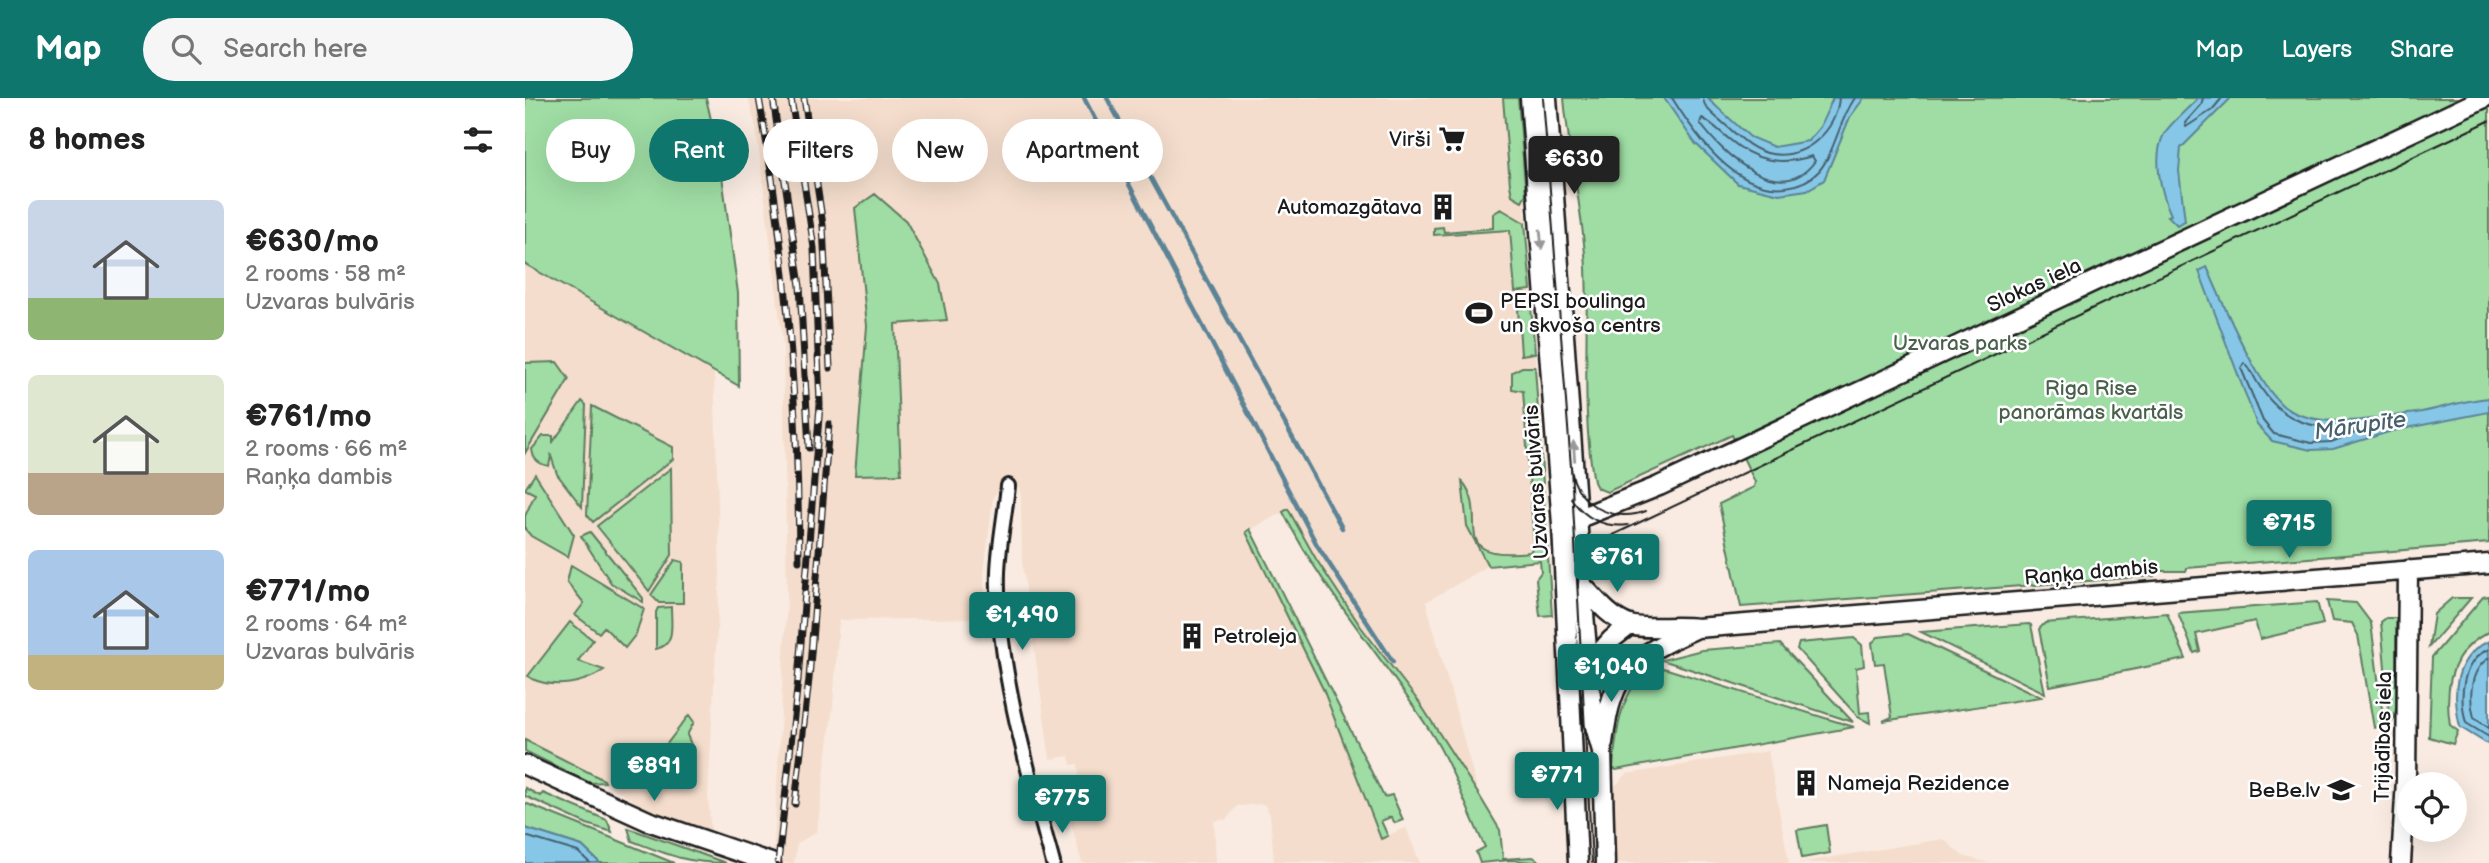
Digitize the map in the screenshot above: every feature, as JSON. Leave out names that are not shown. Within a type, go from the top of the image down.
[{"type":"main road","name":"Uzvaras bulvāris","points":[[1529,98],[1570,522],[1583,586],[1593,719],[1602,751],[1605,863]]},
{"type":"main road","name":"Uzvaras bulvāris","points":[[1547,98],[1570,522],[1571,693],[1577,863]]},
{"type":"main road","name":"Slokas iela","points":[[1570,522],[1659,486],[2484,98]]},
{"type":"main road","name":"Raņķa dambis","points":[[1630,625],[1697,628],[2489,564]]},
{"type":"main road","name":"Trijādības iela","points":[[2401,863],[2406,780],[2408,570]]},
{"type":"main road","points":[[1571,693],[1588,663],[1630,625],[1606,610],[1583,586]]},
{"type":"main road","name":"Raņķa dambis","points":[[1602,751],[1607,708],[1614,688],[1626,670],[1638,659],[1666,642],[1697,628]]},
{"type":"main road","points":[[525,765],[648,821],[771,863]]},
{"type":"street","points":[[1008,486],[998,571],[999,611],[1015,708],[1052,863]]},
{"type":"shaded area","points":[[525,98],[546,128],[546,182],[583,182],[714,371],[720,574],[708,796],[711,832],[645,808],[605,783],[590,783],[525,751]]},
{"type":"shaded area","points":[[748,98],[1517,98],[1549,560],[1488,566],[1426,602],[1479,795],[1419,702],[1361,627],[1316,559],[1289,509],[1246,532],[1323,689],[1381,838],[1406,828],[1420,863],[1274,861],[1270,814],[1264,804],[1237,806],[1227,819],[1214,821],[1216,863],[1082,863],[1063,793],[1068,785],[1080,782],[1078,764],[1071,765],[1069,756],[1050,759],[1022,561],[1021,497],[1019,487],[1008,486],[1001,488],[993,497],[984,574],[985,618],[839,620],[833,706],[817,831],[797,844],[794,863],[773,863],[787,596],[783,344],[756,127]],"holes":[[[867,326],[901,474],[855,475]]]},
{"type":"shaded area","points":[[1768,751],[1789,863],[1617,863],[1611,790],[1627,774]]},
{"type":"shaded area","points":[[1943,839],[1963,856],[1989,863],[1797,863]]},
{"type":"green space","points":[[525,98],[706,98],[711,119],[649,119],[649,182],[723,182],[738,293],[739,386],[525,264]]},
{"type":"green space","points":[[1503,98],[1518,98],[1526,194],[1522,201],[1512,195],[1510,185]]},
{"type":"green space","name":"Uzvaras parks","points":[[1564,98],[2489,98],[2489,543],[2187,568],[2186,571],[2153,571],[2154,576],[1741,607],[1719,504],[1754,487],[1755,482],[1732,435],[1607,492],[1597,488],[1594,482],[1588,429],[1586,268]]},
{"type":"green space","points":[[875,194],[906,221],[940,284],[947,320],[895,324],[901,474],[855,475],[867,326],[855,208]]},
{"type":"green space","points":[[1501,209],[1525,223],[1531,290],[1515,292],[1510,230],[1434,235],[1434,228],[1443,227],[1444,232],[1493,228],[1493,214]]},
{"type":"green space","points":[[1531,307],[1535,353],[1521,355],[1518,309]]},
{"type":"green space","points":[[557,362],[569,379],[525,453],[525,363]]},
{"type":"green space","points":[[1522,367],[1535,367],[1552,615],[1540,616],[1536,579],[1541,572],[1540,561],[1488,566],[1467,526],[1462,481],[1470,495],[1478,543],[1487,550],[1503,553],[1530,552],[1534,545],[1523,391],[1512,389],[1512,372]]},
{"type":"green space","points":[[582,401],[586,405],[582,507],[557,474],[551,456],[549,466],[542,464],[535,459],[532,449],[543,436],[553,436],[553,442]]},
{"type":"green space","points":[[592,406],[673,447],[673,459],[593,522],[587,515]]},
{"type":"green space","points":[[671,468],[672,555],[649,591],[597,526]]},
{"type":"green space","points":[[535,474],[574,535],[568,557],[531,536],[525,529],[525,516],[535,494],[525,489]]},
{"type":"green space","points":[[1288,509],[1316,559],[1361,627],[1419,702],[1479,795],[1500,830],[1503,859],[1533,857],[1543,863],[1511,860],[1480,863],[1476,852],[1485,847],[1438,745],[1412,703],[1316,569],[1283,512]]},
{"type":"green space","points":[[1250,529],[1384,797],[1392,795],[1403,820],[1395,823],[1391,817],[1381,821],[1388,836],[1381,839],[1323,689],[1246,532]]},
{"type":"green space","points":[[590,532],[643,598],[643,602],[611,583],[581,536]]},
{"type":"green space","points":[[675,560],[683,562],[683,603],[659,603],[651,595]]},
{"type":"green space","points":[[571,565],[644,609],[636,634],[625,648],[604,627],[599,633],[575,615],[584,603],[567,582]]},
{"type":"green space","points":[[2489,596],[2489,632],[2476,640],[2458,659],[2450,683],[2450,725],[2458,731],[2453,744],[2429,737],[2432,657],[2483,597]]},
{"type":"green space","points":[[2452,598],[2471,598],[2429,647],[2434,614]]},
{"type":"green space","points":[[2327,601],[2356,603],[2371,623],[2384,725],[2374,728],[2358,635],[2352,623],[2332,621]]},
{"type":"green space","points":[[2317,602],[2323,624],[2260,639],[2255,621],[2196,634],[2200,651],[2194,653],[2178,613]]},
{"type":"green space","points":[[671,607],[670,638],[662,647],[656,649],[656,612],[658,608]]},
{"type":"green space","points":[[2167,613],[2186,659],[2050,686],[2039,629],[2045,623]]},
{"type":"green space","points":[[2386,618],[2396,618],[2396,708],[2390,724],[2381,622]]},
{"type":"green space","points":[[570,622],[593,640],[578,661],[604,670],[588,679],[569,684],[550,684],[532,679],[528,676]]},
{"type":"green space","points":[[2029,624],[2045,693],[1921,632]]},
{"type":"green space","points":[[1908,634],[2041,697],[1883,721],[1892,717],[1884,663],[1875,664],[1872,643],[1878,637]]},
{"type":"green space","points":[[1854,638],[1862,645],[1864,666],[1856,668],[1860,713],[1869,712],[1870,723],[1858,717],[1797,649],[1799,643]]},
{"type":"green space","points":[[1780,644],[1853,722],[1662,660],[1702,650]]},
{"type":"green space","points":[[1652,666],[1854,727],[1616,770],[1613,768],[1614,754],[1626,699],[1641,676]]},
{"type":"green space","points":[[689,715],[694,722],[687,735],[693,749],[664,775],[647,770]]},
{"type":"green space","points":[[525,740],[605,782],[590,783],[525,751]]},
{"type":"green space","points":[[525,788],[607,820],[612,832],[587,824],[525,796]]},
{"type":"green space","points":[[525,803],[674,863],[600,863],[582,846],[525,828]]},
{"type":"green space","points":[[1826,825],[1830,853],[1802,858],[1797,830]]},
{"type":"green space","points":[[628,828],[726,863],[688,860],[657,850],[632,841]]},
{"type":"water","points":[[1664,98],[1707,98],[1750,137],[1774,147],[1808,141],[1820,127],[1833,98],[1864,98],[1850,117],[1824,180],[1807,190],[1779,194],[1738,184],[1695,143]]},
{"type":"water","points":[[2198,98],[2231,98],[2181,148],[2179,171],[2185,221],[2177,225],[2168,216],[2171,215],[2161,186],[2158,164],[2160,143],[2167,129]]},
{"type":"water","name":"Mārupīte","points":[[2207,267],[2254,366],[2278,401],[2289,410],[2319,420],[2352,421],[2416,413],[2489,398],[2489,412],[2392,431],[2333,449],[2311,450],[2272,441],[2257,425],[2199,271]]},
{"type":"water","points":[[2489,641],[2489,745],[2460,727],[2456,689],[2462,666],[2477,648]]},
{"type":"water","points":[[525,828],[582,846],[600,863],[525,863]]},
{"type":"waterway","points":[[1084,98],[1317,545],[1393,662]]},
{"type":"waterway","points":[[1107,98],[1342,528]]},
{"type":"tram line","points":[[1543,98],[1571,467],[1592,863]]},
{"type":"tram line","points":[[1578,588],[1580,569],[1588,554],[1617,533],[2489,121]]},
{"type":"tram line","points":[[1571,467],[1579,491],[1597,508],[1621,515],[1646,511]]},
{"type":"tram line","points":[[1571,498],[1582,511],[1595,520],[1611,525],[1628,525]]},
{"type":"railway","points":[[759,98],[784,271],[796,444],[799,561]]},
{"type":"railway","points":[[773,98],[800,286],[809,448]]},
{"type":"railway","points":[[778,863],[798,680],[820,405],[814,248],[791,98]]},
{"type":"railway","points":[[804,98],[823,225],[830,368]]},
{"type":"railway","points":[[795,804],[809,679],[829,424]]},
{"type":"place","name":"Virši","points":[[1452,139]]},
{"type":"place","name":"Automazgātava","points":[[1443,207]]},
{"type":"place","name":"PEPSI boulinga un skvoša centrs","points":[[1479,313]]},
{"type":"place","name":"Petroleja","points":[[1192,636]]},
{"type":"place","name":"Nameja Rezidence","points":[[1806,783]]},
{"type":"place","name":"BeBe.lv","points":[[2341,790]]},
{"type":"park label","name":"Riga Rise panorāmas kvartāls","points":[[2091,400]]}]
